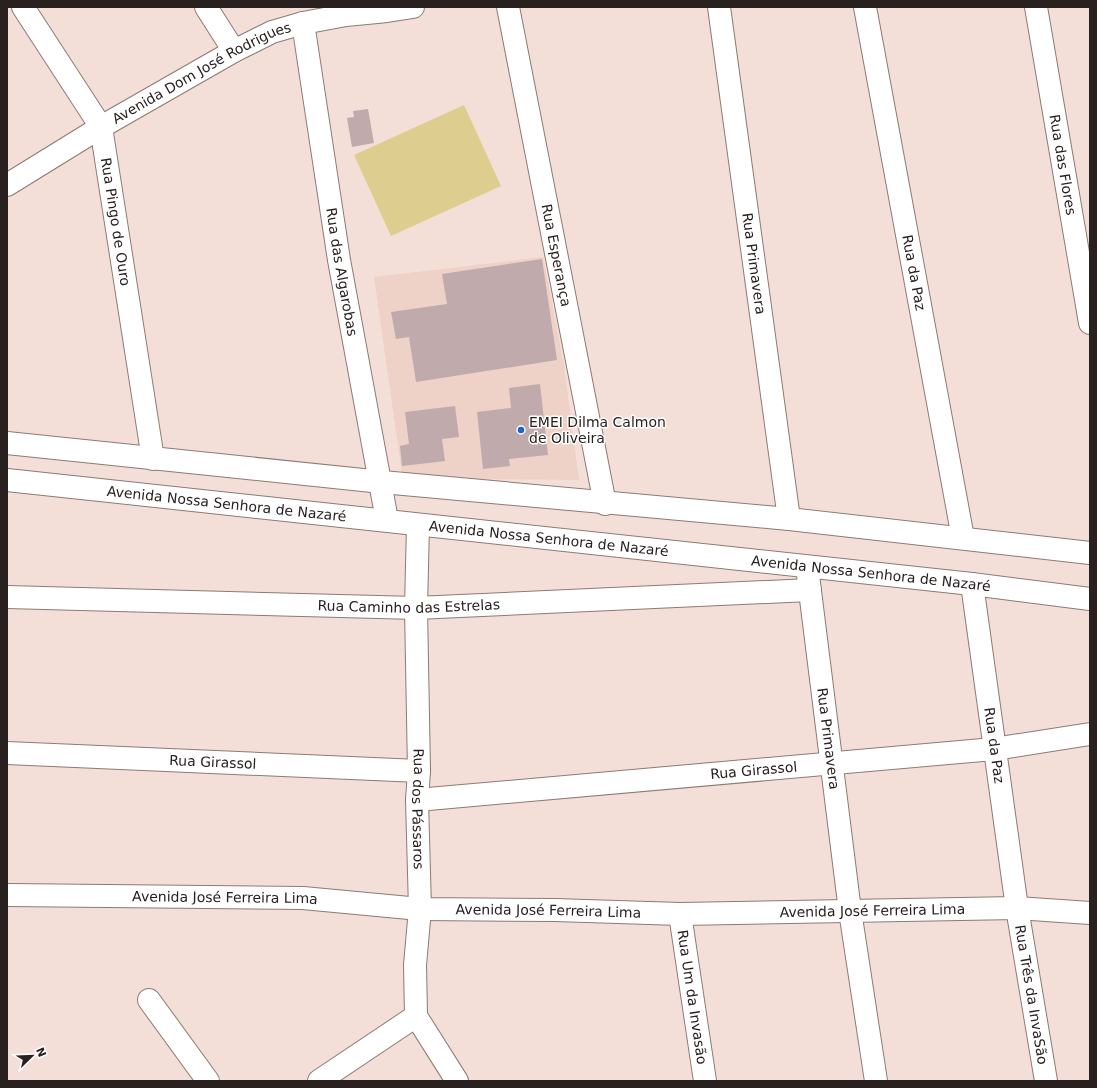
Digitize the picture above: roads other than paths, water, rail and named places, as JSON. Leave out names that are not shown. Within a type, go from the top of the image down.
[{"type":"street","name":"Rua Pingo de Ouro","points":[[23,7],[101,127],[153,459]]},
{"type":"street","points":[[206,7],[234,51]]},
{"type":"street","name":"Rua Esperança","points":[[508,7],[605,504]]},
{"type":"street","name":"Rua Primavera","points":[[719,7],[790,520]]},
{"type":"street","name":"Rua da Paz","points":[[865,7],[963,538]]},
{"type":"street","name":"Rua das Flores","points":[[1036,7],[1090,323]]},
{"type":"street","name":"Avenida Dom José Rodrigues","points":[[7,185],[101,127],[234,51],[272,32],[303,23],[398,8]]},
{"type":"street","name":"Rua das Algarobas","points":[[303,23],[339,260],[382,482],[387,520]]},
{"type":"street","points":[[7,443],[605,504],[790,520],[1090,553]]},
{"type":"street","name":"Avenida Nossa Senhora de Nazaré","points":[[7,480],[972,584],[1090,599]]},
{"type":"street","name":"Rua dos Pássaros","points":[[416,1016],[415,966],[420,909],[417,800],[419,771],[416,608],[418,525]]},
{"type":"street","name":"Rua Primavera","points":[[807,566],[850,911],[876,1081]]},
{"type":"street","name":"Rua da Paz","points":[[972,584],[1017,908]]},
{"type":"street","name":"Rua Caminho das Estrelas","points":[[7,597],[416,608],[810,590]]},
{"type":"street","name":"Rua Girassol","points":[[417,800],[994,748],[1090,734]]},
{"type":"street","name":"Rua Girassol","points":[[7,752],[419,771]]},
{"type":"street","name":"Avenida José Ferreira Lima","points":[[7,895],[303,898],[420,909],[555,910],[680,914],[1017,908],[1090,913]]},
{"type":"street","name":"Rua Três da InvaSão","points":[[1017,908],[1046,1081]]},
{"type":"street","name":"Rua Um da Invasão","points":[[680,914],[705,1081]]},
{"type":"street","points":[[149,1000],[208,1081]]},
{"type":"street","points":[[319,1081],[416,1016],[457,1081]]},
{"type":"place","name":"EMEI Dilma Calmon de Oliveira","points":[[521,430]]}]
